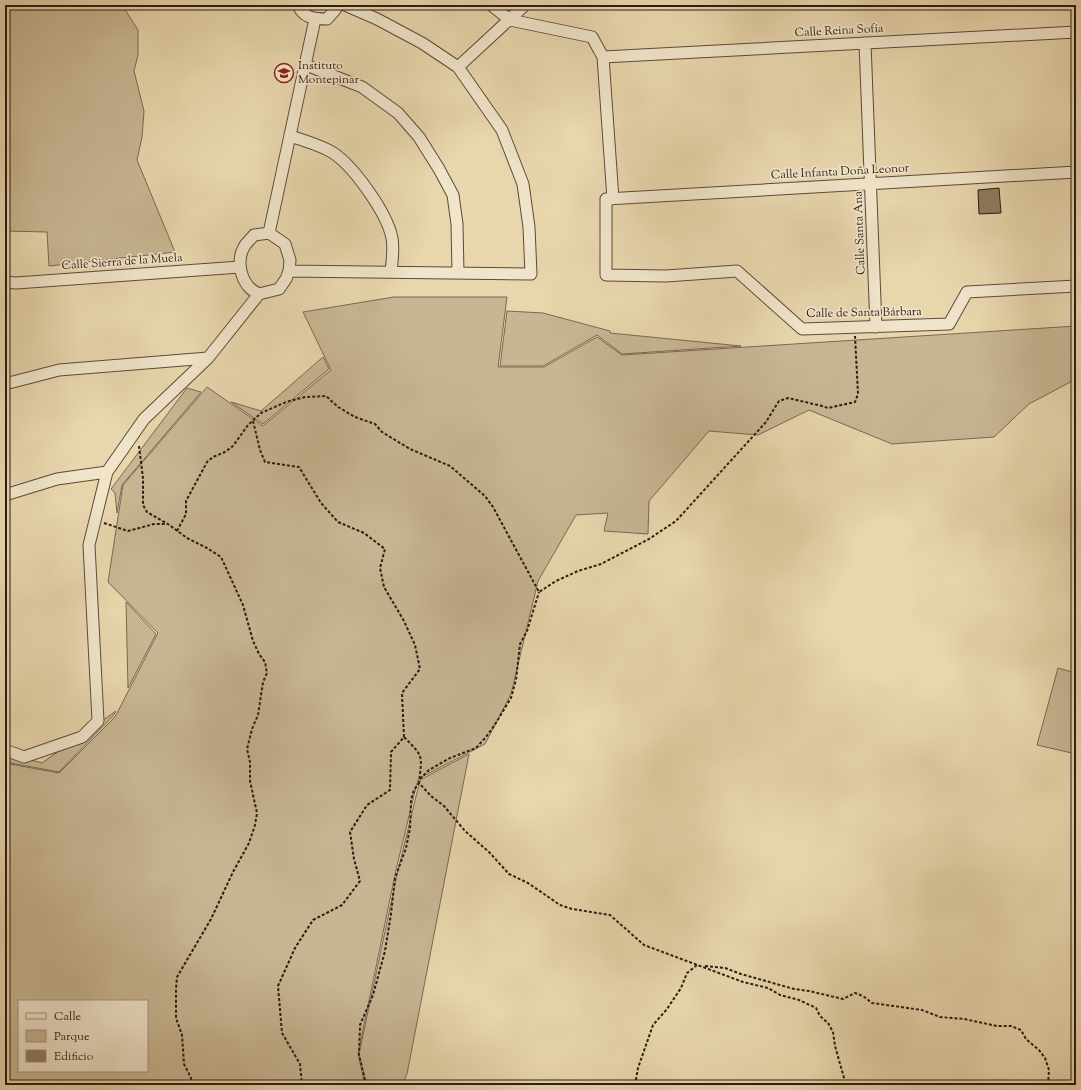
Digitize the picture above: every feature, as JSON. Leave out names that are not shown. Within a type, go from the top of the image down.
[{"type":"street","points":[[298,5],[305,16],[315,19],[327,19],[338,5]]},
{"type":"street","points":[[289,271],[531,274],[529,228],[523,184],[502,130],[458,67],[422,43],[377,19],[345,5]]},
{"type":"street","points":[[491,5],[510,20],[592,37],[603,56],[610,199]]},
{"type":"street","points":[[458,67],[525,5]]},
{"type":"street","points":[[269,233],[315,19]]},
{"type":"street","name":"Calle Reina Sofía","points":[[603,56],[1076,32]]},
{"type":"street","name":"Calle Santa Ana","points":[[865,43],[876,327]]},
{"type":"street","points":[[306,65],[362,87],[398,112],[419,137],[453,195],[457,224],[458,273]]},
{"type":"street","points":[[290,136],[329,150],[350,168],[370,192],[384,217],[392,239],[391,272]]},
{"type":"street","name":"Calle Infanta Doña Leonor","points":[[610,199],[1076,172]]},
{"type":"street","name":"Calle de Santa Bárbara","points":[[610,199],[606,275],[666,276],[737,271],[802,329],[949,324],[967,292],[1076,286]]},
{"type":"street","points":[[5,750],[24,757],[82,737],[98,721],[89,545],[107,472],[144,418],[208,358],[259,294],[279,289],[286,279],[289,271],[290,260],[285,244],[269,233],[254,235],[243,248],[240,258],[240,267],[244,280],[250,288],[259,294]]},
{"type":"street","name":"Calle Sierra de la Muela","points":[[5,282],[16,283],[240,267]]},
{"type":"street","points":[[5,384],[59,370],[208,358]]},
{"type":"street","points":[[5,495],[57,479],[107,472]]},
{"type":"path","points":[[366,1085],[359,1055],[360,1025],[373,995],[385,951],[395,878],[406,848],[410,828],[411,800],[414,790],[421,778],[429,770],[450,758],[476,748],[494,726],[511,698],[516,680],[520,644],[527,631],[539,592],[556,581],[578,571],[601,564],[649,539],[676,521],[766,422],[779,401],[788,398],[828,408],[855,402],[858,394],[854,327]]},
{"type":"path","points":[[177,531],[186,514],[186,502],[188,497],[206,462],[233,446],[248,426],[261,414],[286,402],[305,397],[326,396],[355,417],[375,424],[382,432],[410,449],[450,466],[485,496],[493,507],[539,592]]},
{"type":"path","points":[[253,421],[260,450],[265,462],[299,467],[322,502],[338,522],[364,533],[385,549],[380,568],[384,587],[404,621],[415,645],[420,669],[402,693],[404,737],[418,751],[422,759],[419,783],[431,796],[444,806],[465,831],[489,852],[509,874],[528,883],[560,905],[610,915],[644,945],[743,982],[768,988],[780,996],[799,1000],[816,1008],[820,1016],[828,1023],[833,1032],[835,1046],[846,1085]]},
{"type":"path","points":[[138,427],[140,460],[143,478],[143,505],[147,512],[221,558],[243,605],[253,641],[259,654],[265,662],[267,673],[263,682],[258,715],[252,729],[247,749],[250,762],[250,781],[257,813],[255,825],[249,843],[211,919],[177,977],[176,1018],[182,1035],[184,1064],[191,1078],[192,1085]]},
{"type":"path","points":[[95,520],[128,531],[154,524],[168,524]]},
{"type":"path","points":[[302,1085],[300,1064],[282,1033],[278,986],[295,948],[313,920],[342,905],[360,881],[354,859],[350,832],[367,805],[390,790],[391,752],[404,737]]},
{"type":"path","points":[[635,1085],[638,1068],[653,1025],[667,1009],[681,988],[687,973],[698,964]]},
{"type":"path","points":[[698,964],[715,968],[725,968],[794,989],[842,999],[855,993],[863,996],[872,1003],[922,1010],[940,1017],[964,1019],[997,1026],[1011,1026],[1021,1030],[1026,1039],[1039,1050],[1045,1058],[1050,1070],[1048,1085]]},
{"type":"green space","points":[[5,5],[113,5],[124,8],[138,30],[138,55],[134,71],[144,111],[142,137],[137,160],[175,252],[49,266],[47,232],[5,231]]},
{"type":"green space","points":[[394,297],[507,297],[498,367],[544,367],[597,337],[622,355],[1076,326],[1076,379],[1029,404],[994,437],[892,444],[809,410],[758,435],[709,431],[649,501],[648,534],[604,531],[608,513],[576,515],[538,581],[511,694],[485,744],[418,779],[396,870],[358,1054],[365,1085],[5,1085],[5,763],[59,773],[115,717],[158,633],[108,582],[123,485],[207,387],[263,426],[331,370],[303,312]]},
{"type":"green space","points":[[507,311],[543,313],[610,331],[610,333],[741,346],[622,354],[597,335],[543,366],[500,366]]},
{"type":"green space","points":[[323,357],[329,369],[263,424],[231,402],[261,411]]},
{"type":"green space","points":[[187,388],[201,392],[122,485],[117,513],[115,493],[111,489]]},
{"type":"green space","points":[[126,602],[156,634],[128,688]]},
{"type":"green space","points":[[1058,668],[1076,673],[1076,754],[1037,745]]},
{"type":"green space","points":[[116,711],[113,716],[59,772],[5,762],[5,753],[42,763]]},
{"type":"green space","points":[[469,754],[407,1074],[402,1085],[367,1085],[359,1054],[398,870],[420,780]]},
{"type":"building","points":[[999,188],[1001,213],[979,214],[978,190]]},
{"type":"place","name":"Instituto Montepinar","points":[[284,73]]}]
